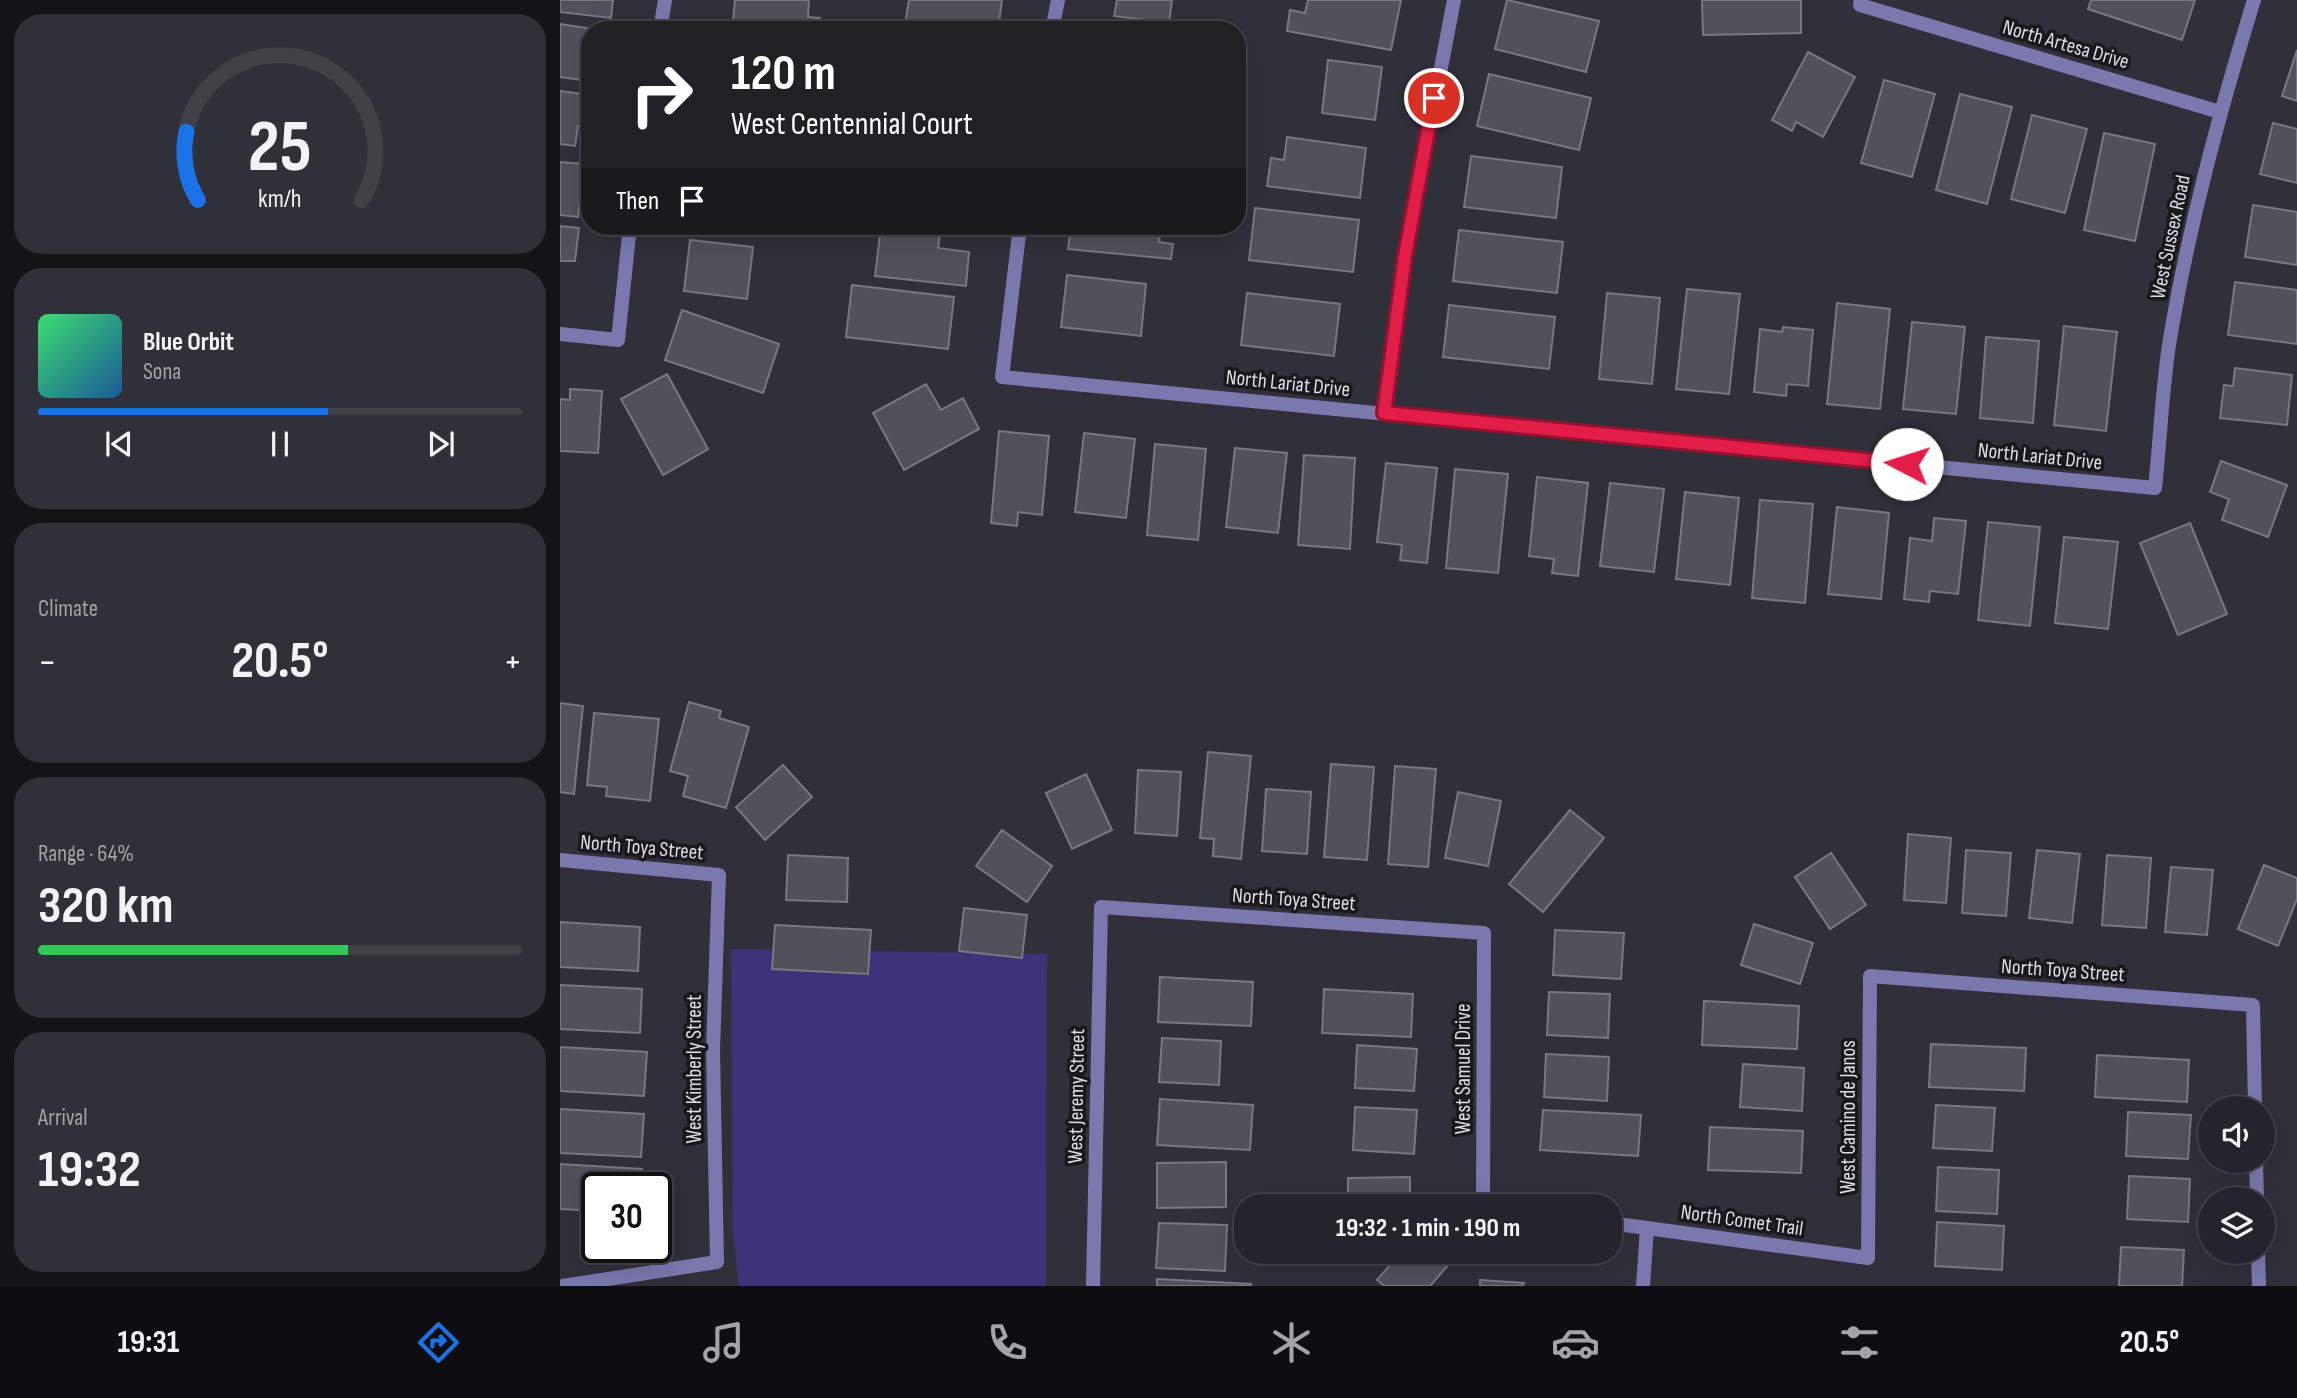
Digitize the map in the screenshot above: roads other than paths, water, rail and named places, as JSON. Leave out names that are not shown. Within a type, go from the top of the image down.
[{"type":"street","points":[[662,21],[665,0]]},
{"type":"street","points":[[1054,21],[1058,0]]},
{"type":"street","points":[[1384,413],[1405,256],[1454,0]]},
{"type":"street","name":"West Sussex Road","points":[[2155,488],[2169,347],[2189,239],[2220,112],[2255,0]]},
{"type":"street","name":"North Artesa Drive","points":[[1861,3],[2220,112]]},
{"type":"street","points":[[560,334],[618,340],[629,235]]},
{"type":"street","name":"North Lariat Drive","points":[[1019,235],[1002,377],[2155,488]]},
{"type":"street","name":"North Toya Street","points":[[560,860],[719,876]]},
{"type":"street","name":"West Kimberly Street","points":[[563,1286],[717,1262],[713,1050],[719,876]]},
{"type":"street","name":"North Toya Street","points":[[1101,907],[1484,933]]},
{"type":"street","name":"West Jeremy Street","points":[[1093,1286],[1101,907]]},
{"type":"street","name":"West Samuel Drive","points":[[1483,1194],[1484,933]]},
{"type":"street","name":"North Toya Street","points":[[1870,976],[2253,1005],[2255,1096]]},
{"type":"street","name":"West Camino de Janos","points":[[1868,1258],[1870,976]]},
{"type":"street","name":"North Comet Trail","points":[[1622,1225],[1868,1258]]},
{"type":"street","points":[[1643,1286],[1647,1228]]},
{"type":"street","points":[[2258,1264],[2259,1286]]}]
